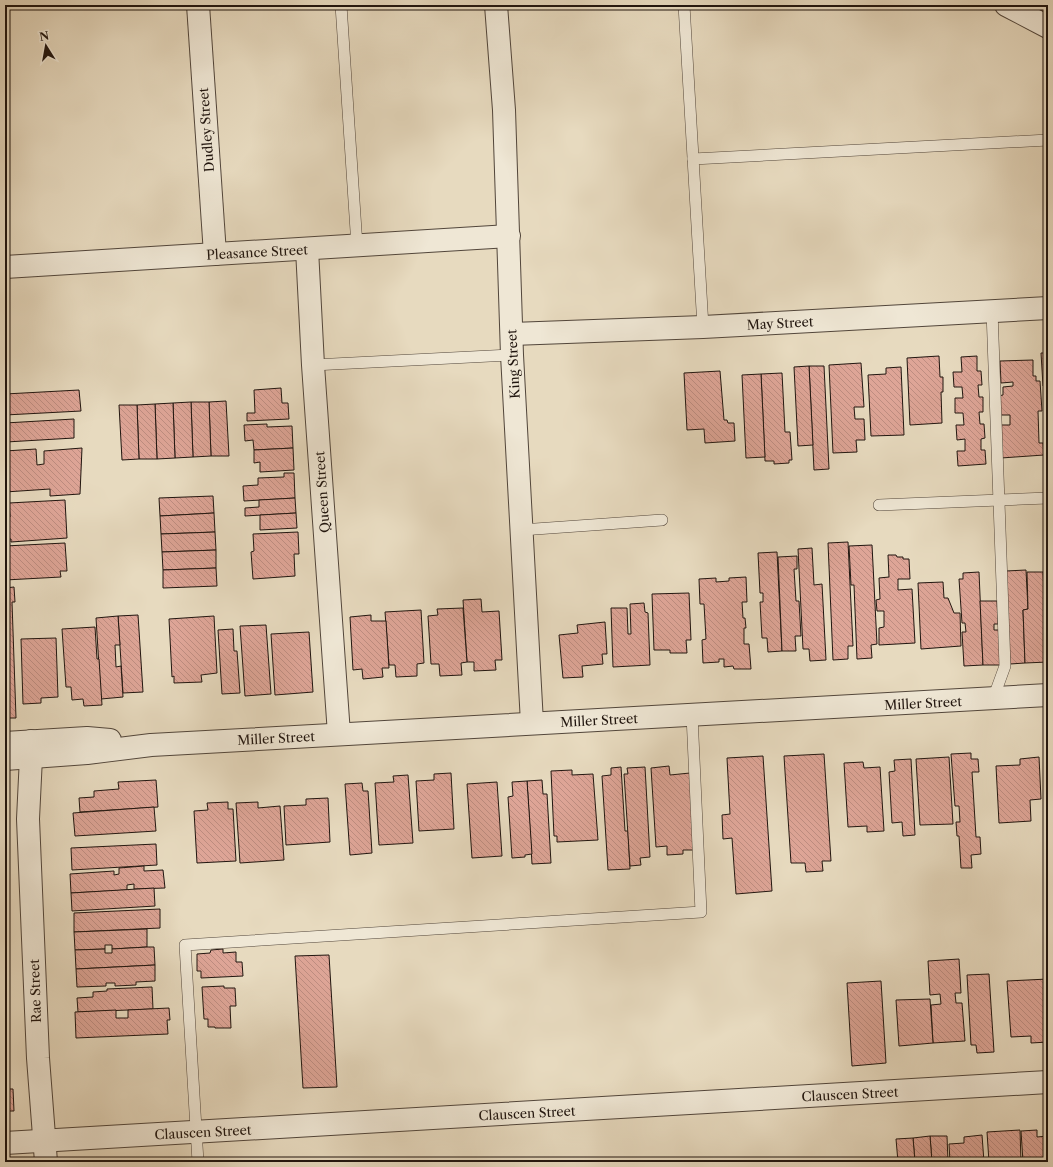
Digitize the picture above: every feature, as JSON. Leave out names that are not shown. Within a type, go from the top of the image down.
[{"type":"street","name":"Dudley Street","points":[[198,5],[215,254]]},
{"type":"street","name":"King Street","points":[[496,5],[504,110],[512,345],[532,723]]},
{"type":"street","points":[[1006,5],[1048,27]]},
{"type":"street","name":"Pleasance Street","points":[[5,267],[509,236]]},
{"type":"street","name":"Queen Street","points":[[307,249],[313,365],[339,734]]},
{"type":"street","name":"May Street","points":[[512,345],[703,327],[1048,308]]},
{"type":"street","name":"Miller Street","points":[[17,750],[87,754],[151,745],[1048,695]]},
{"type":"street","name":"Rae Street","points":[[17,750],[28,819],[38,1058],[46,1162]]},
{"type":"street","name":"Clauscen Street","points":[[5,1143],[1048,1082]]},
{"type":"lane","points":[[341,5],[357,246]]},
{"type":"lane","points":[[684,5],[703,327]]},
{"type":"lane","points":[[693,159],[1048,140]]},
{"type":"lane","points":[[992,311],[1005,666],[992,699]]},
{"type":"lane","points":[[313,365],[512,345]]},
{"type":"lane","points":[[879,505],[1048,498]]},
{"type":"lane","points":[[522,530],[662,520]]},
{"type":"lane","points":[[198,1162],[185,945],[701,912],[692,715]]},
{"type":"building","points":[[1041,353],[1048,353],[1048,404],[1047,386],[1043,386]]},
{"type":"building","points":[[939,356],[940,377],[943,377],[943,392],[941,392],[942,423],[910,425],[907,358]]},
{"type":"building","points":[[977,356],[977,371],[981,371],[982,385],[978,385],[979,397],[983,397],[983,412],[979,412],[980,424],[984,424],[985,438],[981,439],[981,450],[985,450],[986,464],[958,466],[957,451],[965,451],[965,439],[957,440],[956,425],[964,425],[963,413],[955,413],[955,398],[963,398],[962,387],[954,387],[953,372],[962,372],[961,357]]},
{"type":"building","points":[[1033,360],[1033,376],[1036,376],[1036,381],[1040,381],[1042,411],[1038,411],[1039,443],[1043,443],[1044,455],[1001,458],[1000,425],[1010,425],[1010,415],[999,415],[998,396],[1003,395],[1003,387],[1013,386],[1013,382],[1001,383],[1000,361]]},
{"type":"building","points":[[861,363],[864,407],[854,407],[855,419],[864,419],[865,440],[856,440],[857,452],[833,453],[829,365]]},
{"type":"building","points":[[809,366],[824,366],[829,469],[814,470]]},
{"type":"building","points":[[809,366],[813,445],[798,446],[794,367]]},
{"type":"building","points":[[901,367],[904,435],[871,436],[868,375],[886,374],[886,368]]},
{"type":"building","points":[[720,371],[724,420],[727,420],[728,423],[734,423],[735,441],[705,443],[704,429],[687,430],[684,373]]},
{"type":"building","points":[[782,373],[785,432],[790,432],[792,460],[789,460],[789,463],[774,464],[774,461],[765,461],[761,374]]},
{"type":"building","points":[[761,374],[765,457],[746,458],[742,375]]},
{"type":"building","points":[[281,388],[282,403],[288,403],[289,419],[247,421],[247,413],[255,413],[254,390]]},
{"type":"building","points":[[79,390],[81,411],[5,415],[5,394]]},
{"type":"building","points":[[226,401],[229,456],[211,456],[209,402]]},
{"type":"building","points":[[191,402],[209,402],[211,456],[193,457]]},
{"type":"building","points":[[191,402],[193,457],[175,458],[173,403]]},
{"type":"building","points":[[173,403],[175,458],[157,459],[155,404]]},
{"type":"building","points":[[155,404],[157,459],[139,459],[137,405]]},
{"type":"building","points":[[1048,404],[1048,436],[1045,436],[1044,405]]},
{"type":"building","points":[[119,405],[137,405],[139,459],[122,460]]},
{"type":"building","points":[[74,419],[74,438],[6,442],[5,423]]},
{"type":"building","points":[[267,424],[267,427],[292,426],[293,448],[254,450],[253,440],[245,441],[244,425]]},
{"type":"building","points":[[82,448],[80,494],[50,496],[50,489],[5,492],[5,451],[36,449],[37,465],[44,464],[44,451]]},
{"type":"building","points":[[293,448],[294,470],[260,472],[260,462],[254,463],[254,450]]},
{"type":"building","points":[[284,473],[294,473],[295,498],[244,501],[243,486],[258,485],[258,478],[284,477]]},
{"type":"building","points":[[213,496],[214,513],[160,516],[159,498]]},
{"type":"building","points":[[295,498],[296,513],[245,516],[245,508],[259,507],[259,500]]},
{"type":"building","points":[[65,500],[67,538],[11,542],[11,539],[5,539],[5,518],[10,517],[9,503]]},
{"type":"building","points":[[214,513],[215,532],[161,534],[160,516]]},
{"type":"building","points":[[296,513],[297,528],[260,530],[260,515]]},
{"type":"building","points":[[215,532],[216,550],[162,552],[161,534]]},
{"type":"building","points":[[298,532],[299,554],[294,554],[295,576],[253,579],[251,552],[254,551],[253,534]]},
{"type":"building","points":[[848,542],[853,646],[848,646],[848,659],[833,660],[828,543]]},
{"type":"building","points":[[65,543],[67,571],[60,571],[61,577],[5,580],[5,546]]},
{"type":"building","points":[[872,545],[877,644],[871,645],[872,658],[857,659],[854,585],[851,585],[849,546]]},
{"type":"building","points":[[812,548],[814,585],[822,584],[826,660],[810,661],[809,649],[803,649],[798,549]]},
{"type":"building","points":[[216,550],[216,568],[163,570],[162,552]]},
{"type":"building","points":[[777,552],[782,651],[768,652],[767,638],[762,638],[760,602],[763,602],[763,593],[760,593],[758,553]]},
{"type":"building","points":[[888,555],[896,555],[897,557],[903,557],[903,559],[909,559],[910,579],[898,579],[898,590],[912,589],[915,643],[879,645],[879,628],[884,627],[884,611],[877,611],[876,600],[880,599],[879,578],[889,577]]},
{"type":"building","points":[[797,556],[797,569],[794,569],[796,601],[799,601],[801,636],[795,636],[796,651],[782,651],[778,557]]},
{"type":"building","points":[[216,568],[217,586],[163,588],[163,570]]},
{"type":"building","points":[[1026,570],[1028,609],[1023,610],[1025,663],[1010,664],[1006,571]]},
{"type":"building","points":[[979,572],[983,665],[964,666],[962,632],[966,632],[965,623],[962,623],[959,579],[963,579],[963,573]]},
{"type":"building","points":[[1027,572],[1043,572],[1048,662],[1025,663],[1023,610],[1028,609]]},
{"type":"building","points":[[746,577],[747,602],[742,602],[743,618],[745,618],[746,628],[744,628],[744,644],[749,644],[751,669],[734,669],[733,666],[724,667],[724,659],[719,659],[719,662],[703,663],[702,640],[706,639],[704,604],[700,604],[699,579],[716,578],[716,582],[729,581],[729,578]]},
{"type":"building","points":[[943,582],[944,598],[948,598],[954,613],[960,613],[961,646],[921,649],[918,583]]},
{"type":"building","points":[[14,587],[15,602],[12,602],[16,718],[5,718],[5,588]]},
{"type":"building","points":[[689,593],[691,640],[686,640],[687,653],[670,653],[670,650],[654,650],[652,594]]},
{"type":"building","points":[[481,599],[482,612],[499,611],[502,660],[495,660],[496,670],[474,671],[474,662],[467,662],[463,600]]},
{"type":"building","points":[[980,601],[997,601],[998,624],[994,624],[994,630],[999,630],[1001,665],[983,665]]},
{"type":"building","points":[[644,603],[645,612],[648,613],[650,665],[613,667],[611,608],[627,608],[628,634],[631,634],[630,604]]},
{"type":"building","points":[[463,608],[467,662],[461,663],[462,675],[440,676],[439,664],[431,664],[428,616],[438,615],[437,609]]},
{"type":"building","points":[[421,610],[424,663],[417,664],[417,676],[396,677],[395,665],[389,665],[385,612]]},
{"type":"building","points":[[138,615],[143,692],[123,693],[118,616]]},
{"type":"building","points":[[371,615],[371,621],[386,621],[389,668],[382,668],[383,677],[363,679],[362,669],[353,670],[350,617]]},
{"type":"building","points":[[118,616],[120,645],[115,645],[116,667],[121,666],[123,697],[101,699],[96,618]]},
{"type":"building","points":[[214,616],[217,673],[201,675],[202,682],[174,683],[174,676],[172,677],[169,619]]},
{"type":"building","points":[[605,622],[607,654],[602,654],[603,664],[582,666],[583,677],[563,678],[559,635],[578,633],[577,625]]},
{"type":"building","points":[[266,625],[271,694],[245,696],[240,626]]},
{"type":"building","points":[[95,627],[102,705],[84,706],[83,699],[72,700],[71,687],[66,687],[62,629]]},
{"type":"building","points":[[233,629],[234,651],[237,651],[240,693],[222,694],[218,630]]},
{"type":"building","points":[[309,632],[313,692],[275,695],[271,634]]},
{"type":"building","points":[[56,638],[58,697],[41,698],[41,703],[23,704],[21,639]]},
{"type":"building","points":[[971,753],[971,759],[978,759],[979,772],[972,772],[976,837],[980,837],[981,854],[971,855],[972,868],[961,868],[959,836],[957,836],[956,822],[960,822],[959,806],[955,806],[951,754]]},
{"type":"building","points":[[824,754],[831,861],[822,861],[823,871],[806,872],[805,863],[791,863],[784,756]]},
{"type":"building","points":[[763,756],[772,891],[736,894],[732,838],[723,839],[722,815],[730,814],[727,758]]},
{"type":"building","points":[[949,757],[953,824],[920,825],[916,759]]},
{"type":"building","points":[[1039,757],[1041,799],[1030,800],[1031,821],[999,823],[996,766],[1020,765],[1020,759]]},
{"type":"building","points":[[911,759],[915,835],[903,836],[902,822],[892,823],[889,772],[895,771],[894,760]]},
{"type":"building","points":[[863,762],[864,768],[880,767],[884,831],[867,832],[867,826],[848,827],[844,763]]},
{"type":"building","points":[[669,766],[670,775],[690,773],[695,850],[683,850],[683,854],[667,855],[667,846],[656,847],[651,768]]},
{"type":"building","points":[[621,767],[625,831],[628,831],[630,869],[608,870],[602,776],[611,775],[611,768]]},
{"type":"building","points":[[645,767],[650,857],[640,858],[641,865],[630,866],[624,774],[628,774],[627,768]]},
{"type":"building","points":[[572,770],[572,775],[593,774],[598,840],[557,842],[557,836],[554,836],[551,771]]},
{"type":"building","points":[[451,773],[454,829],[419,831],[416,781],[434,780],[434,774]]},
{"type":"building","points":[[408,775],[413,843],[379,845],[375,783],[394,782],[393,776]]},
{"type":"building","points":[[1044,775],[1048,775],[1048,835]]},
{"type":"building","points":[[156,780],[158,807],[80,812],[79,798],[94,797],[94,791],[119,789],[118,782]]},
{"type":"building","points":[[542,780],[543,794],[547,794],[551,863],[532,864],[527,781]]},
{"type":"building","points":[[527,781],[532,854],[525,855],[525,857],[512,858],[508,797],[513,796],[512,782]]},
{"type":"building","points":[[497,782],[502,856],[472,858],[467,784]]},
{"type":"building","points":[[362,783],[363,791],[368,791],[372,853],[350,855],[345,784]]},
{"type":"building","points":[[328,798],[330,842],[286,845],[284,806],[306,805],[306,799]]},
{"type":"building","points":[[228,802],[228,809],[233,809],[236,861],[197,863],[194,811],[208,810],[207,803]]},
{"type":"building","points":[[258,802],[258,808],[280,806],[284,860],[240,863],[236,803]]},
{"type":"building","points":[[154,807],[156,831],[75,836],[73,813]]},
{"type":"building","points":[[156,844],[157,865],[72,870],[71,848]]},
{"type":"building","points":[[144,866],[144,871],[163,870],[165,888],[134,889],[134,884],[127,885],[127,890],[71,893],[70,874],[114,871],[114,875],[119,874],[119,868]]},
{"type":"building","points":[[154,888],[155,906],[72,911],[71,893]]},
{"type":"building","points":[[160,909],[160,928],[74,932],[74,913]]},
{"type":"building","points":[[147,929],[147,947],[112,949],[112,945],[105,945],[105,949],[75,950],[74,932]]},
{"type":"building","points":[[154,947],[155,965],[76,969],[75,950],[105,949],[105,953],[112,953],[112,949]]},
{"type":"building","points":[[223,949],[223,953],[236,952],[236,962],[242,962],[243,976],[201,978],[201,971],[197,971],[197,954],[210,953],[211,950]]},
{"type":"building","points":[[329,955],[337,1087],[303,1088],[295,956]]},
{"type":"building","points":[[959,959],[961,993],[955,993],[956,1003],[962,1003],[965,1041],[933,1043],[931,1005],[941,1004],[940,994],[930,995],[928,961]]},
{"type":"building","points":[[155,965],[155,981],[136,982],[136,985],[115,986],[115,983],[106,983],[106,986],[77,987],[76,969]]},
{"type":"building","points":[[989,974],[994,1052],[977,1053],[976,1045],[971,1045],[967,975]]},
{"type":"building","points":[[1048,979],[1048,1042],[1031,1043],[1031,1036],[1011,1037],[1007,981]]},
{"type":"building","points":[[881,981],[886,1063],[852,1066],[847,983]]},
{"type":"building","points":[[224,986],[224,988],[235,988],[236,1006],[230,1006],[231,1028],[208,1027],[208,1019],[204,1019],[202,987]]},
{"type":"building","points":[[152,987],[153,1009],[78,1012],[77,998],[93,997],[93,992],[107,991],[107,989]]},
{"type":"building","points":[[930,999],[933,1043],[899,1046],[896,1000]]},
{"type":"building","points":[[169,1008],[170,1020],[167,1020],[168,1034],[76,1038],[75,1012],[116,1010],[116,1018],[128,1018],[128,1010]]},
{"type":"building","points":[[5,1089],[13,1089],[14,1111],[5,1111]]},
{"type":"building","points":[[1020,1130],[1021,1162],[989,1162],[987,1132]]},
{"type":"building","points":[[1037,1130],[1037,1137],[1048,1136],[1048,1162],[1023,1162],[1021,1131]]},
{"type":"building","points":[[982,1135],[984,1162],[950,1162],[949,1144],[964,1143],[964,1137]]},
{"type":"building","points":[[930,1136],[947,1136],[948,1162],[932,1162]]},
{"type":"building","points":[[930,1136],[932,1162],[915,1162],[913,1138]]},
{"type":"building","points":[[913,1138],[915,1162],[898,1162],[896,1139]]}]
